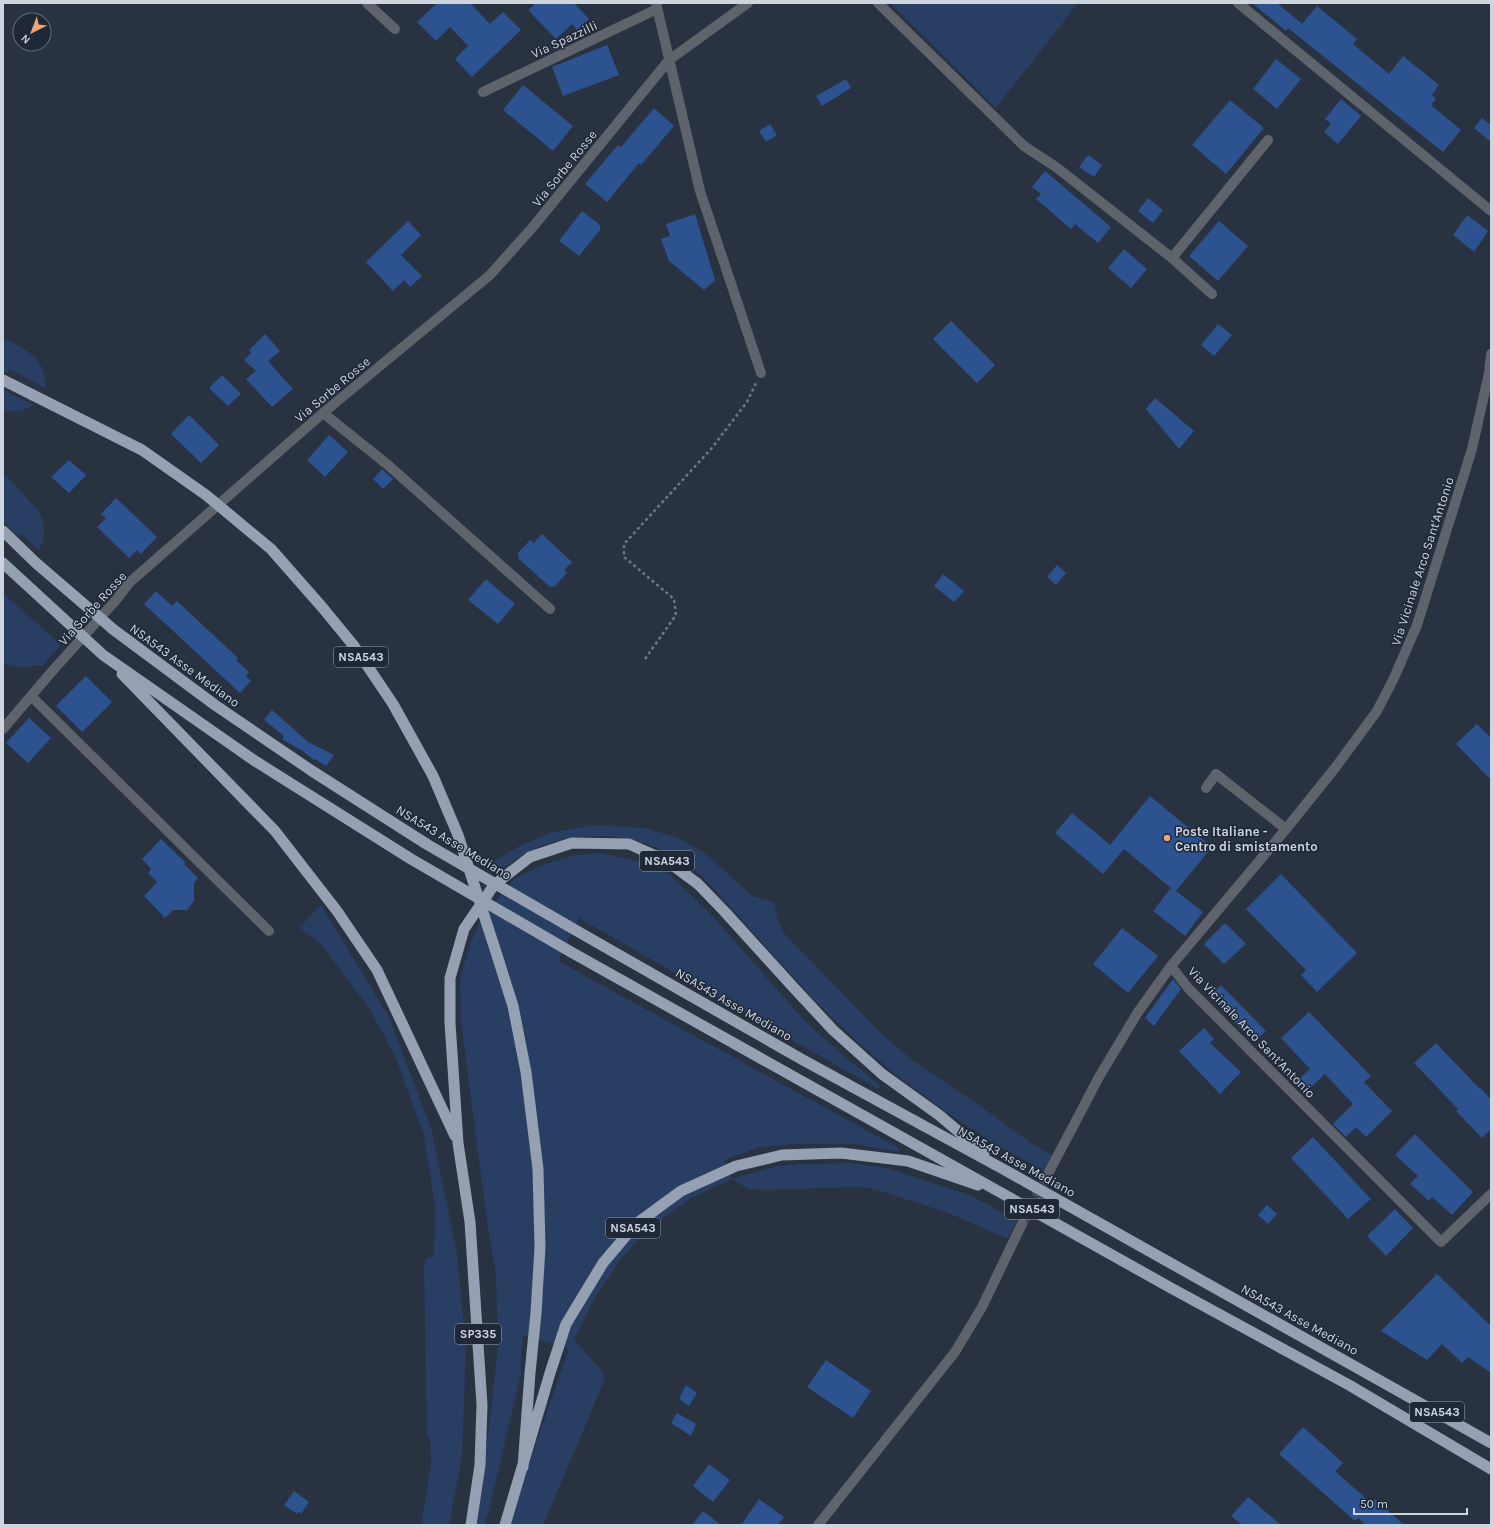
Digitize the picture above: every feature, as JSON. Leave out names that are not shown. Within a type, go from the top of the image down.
[{"type":"highway","name":"NSA543","points":[[7,382],[142,450],[206,495],[271,549],[354,646],[393,704],[433,776],[458,835],[496,949],[512,1006],[526,1072],[538,1169],[540,1247],[523,1467]]},
{"type":"highway","name":"NSA543 Asse Mediano","points":[[3,530],[36,563],[114,630],[215,705],[312,771],[422,840],[584,935],[803,1060],[1003,1168],[1491,1443]]},
{"type":"highway","name":"NSA543","points":[[3,563],[103,655],[275,831],[337,910],[377,970],[458,1142]]},
{"type":"highway","name":"NSA543","points":[[103,655],[255,761],[411,859],[572,952],[1171,1288],[1349,1385],[1491,1469]]},
{"type":"highway","name":"NSA543","points":[[458,1142],[450,1023],[450,978],[464,929],[494,885],[530,856],[572,843],[629,844],[667,861],[698,884],[833,1030],[882,1074],[939,1115],[1003,1168]]},
{"type":"highway","name":"SP335","points":[[458,1142],[470,1222],[482,1405],[480,1466],[471,1525]]},
{"type":"highway","name":"NSA543","points":[[523,1467],[550,1373],[566,1324],[603,1263],[636,1224],[681,1191],[736,1166],[782,1155],[841,1153],[908,1161],[1003,1193]]},
{"type":"highway","points":[[505,1525],[523,1467]]},
{"type":"street","points":[[367,3],[394,29]]},
{"type":"street","name":"Via Sorbe Rosse","points":[[3,729],[130,583],[323,413],[490,275],[532,228],[669,60],[748,3]]},
{"type":"street","points":[[878,3],[1024,146],[1056,167],[1172,258],[1212,294]]},
{"type":"street","points":[[1238,3],[1491,211]]},
{"type":"street","points":[[657,6],[700,191],[760,373]]},
{"type":"street","name":"Via Spazzilli","points":[[483,92],[657,6]]},
{"type":"street","points":[[1172,258],[1268,140]]},
{"type":"street","name":"Via Vicinale Arco Sant'Antonio","points":[[1491,354],[1489,373],[1472,450],[1417,625],[1394,678],[1377,711],[1335,768],[1286,829],[1171,966],[1189,989],[1441,1242],[1491,1194]]},
{"type":"street","points":[[323,413],[388,465],[550,609]]},
{"type":"street","points":[[31,696],[270,931]]},
{"type":"street","points":[[1206,788],[1216,774],[1286,829]]},
{"type":"street","points":[[1049,1172],[1099,1077],[1134,1019],[1171,966]]},
{"type":"street","points":[[818,1525],[955,1352],[982,1307],[1022,1224]]},
{"type":"path","points":[[645,659],[676,615],[674,599],[624,557],[624,544],[711,449],[747,402],[760,373]]},
{"type":"shaded area","points":[[890,3],[1078,3],[996,108]]},
{"type":"shaded area","points":[[3,338],[20,346],[39,362],[43,369],[45,388],[9,369],[7,374],[3,372]]},
{"type":"shaded area","points":[[3,390],[34,405],[20,411],[3,411]]},
{"type":"shaded area","points":[[3,473],[31,502],[40,514],[44,527],[44,535],[39,550],[21,534],[19,537],[3,521]]},
{"type":"shaded area","points":[[3,593],[61,645],[42,666],[17,667],[3,663]]},
{"type":"shaded area","points":[[594,825],[646,828],[681,839],[706,854],[752,896],[771,901],[775,905],[778,920],[784,933],[881,1033],[912,1060],[979,1105],[1031,1143],[1053,1156],[1045,1171],[996,1145],[948,1113],[896,1075],[861,1045],[816,1002],[703,877],[672,855],[638,841],[621,837],[602,836],[584,837],[547,844],[523,855],[502,869],[492,863],[521,845],[553,832]]},
{"type":"shaded area","points":[[599,853],[637,861],[670,875],[708,911],[806,1022],[881,1086],[878,1089],[579,918],[558,961],[897,1147],[900,1152],[854,1144],[797,1144],[760,1147],[724,1160],[732,1179],[691,1198],[646,1231],[621,1259],[594,1299],[574,1339],[600,1369],[605,1379],[543,1525],[508,1525],[569,1348],[523,1335],[520,1370],[522,1370],[488,1514],[484,1525],[475,1525],[489,1428],[498,1346],[496,1275],[486,1215],[461,1020],[460,979],[469,947],[481,919],[515,878],[548,863],[576,855]]},
{"type":"shaded area","points":[[321,905],[389,1017],[431,1128],[457,1252],[466,1349],[462,1457],[449,1525],[421,1525],[431,1465],[430,1438],[427,1436],[424,1265],[426,1258],[434,1256],[435,1207],[424,1135],[395,1056],[369,1008],[320,943],[299,928]]},
{"type":"shaded area","points":[[851,1163],[886,1168],[967,1194],[1017,1220],[1008,1239],[951,1214],[878,1190],[859,1187],[767,1190],[748,1189],[732,1179],[777,1166],[801,1164]]},
{"type":"building","points":[[437,3],[470,3],[490,24],[503,12],[521,30],[472,77],[455,59],[468,46],[450,27],[436,41],[417,22]]},
{"type":"building","points":[[536,3],[574,3],[589,19],[577,30],[572,24],[556,39],[528,10]]},
{"type":"building","points":[[1252,3],[1277,3],[1302,24],[1317,6],[1357,39],[1353,44],[1389,74],[1403,56],[1439,85],[1432,95],[1436,99],[1431,105],[1461,130],[1443,152],[1288,28],[1286,31]]},
{"type":"building","points":[[607,45],[619,75],[563,96],[552,67]]},
{"type":"building","points":[[1276,59],[1301,79],[1277,109],[1253,89]]},
{"type":"building","points":[[846,79],[851,88],[822,106],[816,96]]},
{"type":"building","points":[[523,85],[573,126],[553,151],[503,110]]},
{"type":"building","points":[[1341,99],[1361,116],[1338,144],[1324,132],[1331,124],[1325,119]]},
{"type":"building","points":[[1230,100],[1264,128],[1226,174],[1192,145]]},
{"type":"building","points":[[654,108],[674,126],[641,165],[639,163],[607,202],[585,184],[618,145],[621,147]]},
{"type":"building","points":[[1482,118],[1491,125],[1491,142],[1474,128]]},
{"type":"building","points":[[770,124],[777,135],[766,142],[759,131]]},
{"type":"building","points":[[1088,155],[1102,165],[1094,177],[1079,167]]},
{"type":"building","points":[[1045,171],[1111,227],[1098,243],[1075,224],[1071,229],[1036,199],[1041,194],[1032,187]]},
{"type":"building","points":[[1148,198],[1163,210],[1153,223],[1138,211]]},
{"type":"building","points":[[582,211],[600,225],[600,230],[579,256],[559,241]]},
{"type":"building","points":[[695,214],[715,280],[704,290],[669,261],[661,239],[670,236],[666,224]]},
{"type":"building","points":[[1467,215],[1488,231],[1474,252],[1453,235]]},
{"type":"building","points":[[408,221],[421,235],[401,255],[422,276],[410,287],[404,280],[393,291],[366,262]]},
{"type":"building","points":[[1219,221],[1248,246],[1218,281],[1189,256]]},
{"type":"building","points":[[1124,249],[1147,269],[1131,288],[1108,268]]},
{"type":"building","points":[[951,321],[995,365],[977,383],[933,339]]},
{"type":"building","points":[[1218,324],[1232,335],[1214,356],[1201,345]]},
{"type":"building","points":[[265,334],[280,351],[268,361],[293,389],[272,407],[246,379],[256,371],[244,360],[251,353],[249,350]]},
{"type":"building","points":[[222,375],[241,394],[228,406],[209,388]]},
{"type":"building","points":[[1155,398],[1194,431],[1179,449],[1146,409]]},
{"type":"building","points":[[189,415],[219,445],[201,463],[171,434]]},
{"type":"building","points":[[329,435],[348,452],[325,477],[307,460]]},
{"type":"building","points":[[69,460],[86,475],[69,493],[51,477]]},
{"type":"building","points":[[382,469],[393,479],[383,489],[373,479]]},
{"type":"building","points":[[116,498],[157,537],[141,554],[137,550],[129,558],[97,527],[106,518],[101,514]]},
{"type":"building","points":[[542,534],[572,562],[564,570],[567,573],[554,587],[552,586],[551,588],[518,558],[518,553],[530,540],[534,543]]},
{"type":"building","points":[[1057,565],[1066,573],[1056,585],[1047,577]]},
{"type":"building","points":[[943,574],[964,591],[954,602],[934,586]]},
{"type":"building","points":[[486,579],[515,604],[498,624],[468,600]]},
{"type":"building","points":[[156,591],[172,606],[177,601],[238,658],[236,660],[249,672],[246,676],[251,681],[240,693],[144,604]]},
{"type":"building","points":[[86,676],[112,702],[82,732],[56,706]]},
{"type":"building","points":[[272,710],[308,742],[334,755],[326,766],[282,739],[284,736],[264,720]]},
{"type":"building","points":[[29,718],[51,738],[28,763],[6,743]]},
{"type":"building","points":[[1477,724],[1491,738],[1491,780],[1456,744]]},
{"type":"building","points":[[1150,796],[1212,847],[1176,891],[1203,912],[1185,936],[1153,911],[1171,888],[1124,849],[1103,874],[1055,833],[1072,813],[1110,845]]},
{"type":"building","points":[[161,839],[186,863],[184,864],[198,878],[194,883],[194,901],[187,910],[173,910],[165,918],[144,896],[157,882],[148,873],[151,869],[142,859]]},
{"type":"building","points":[[1281,874],[1357,953],[1317,992],[1301,975],[1306,970],[1246,909]]},
{"type":"building","points":[[1225,923],[1246,944],[1224,964],[1204,944]]},
{"type":"building","points":[[1122,928],[1158,956],[1128,993],[1093,964]]},
{"type":"building","points":[[1173,979],[1181,989],[1154,1026],[1145,1018]]},
{"type":"building","points":[[1221,985],[1266,1031],[1254,1042],[1209,996]]},
{"type":"building","points":[[1309,1012],[1371,1076],[1364,1082],[1392,1111],[1366,1137],[1356,1127],[1346,1137],[1333,1124],[1353,1104],[1325,1074],[1305,1093],[1295,1083],[1310,1069],[1281,1038]]},
{"type":"building","points":[[1204,1028],[1214,1039],[1210,1043],[1241,1072],[1220,1094],[1179,1051]]},
{"type":"building","points":[[1436,1043],[1491,1100],[1491,1129],[1482,1138],[1456,1111],[1458,1109],[1414,1063]]},
{"type":"building","points":[[1415,1134],[1473,1192],[1452,1215],[1432,1197],[1429,1201],[1410,1184],[1418,1176],[1395,1155]]},
{"type":"building","points":[[1313,1137],[1371,1199],[1348,1219],[1291,1158]]},
{"type":"building","points":[[1267,1205],[1277,1214],[1268,1224],[1258,1215]]},
{"type":"building","points":[[1395,1209],[1413,1228],[1386,1256],[1367,1236]]},
{"type":"building","points":[[1437,1274],[1491,1326],[1491,1373],[1468,1357],[1462,1363],[1442,1344],[1427,1360],[1381,1331]]},
{"type":"building","points":[[826,1360],[871,1391],[853,1418],[807,1387]]},
{"type":"building","points":[[686,1385],[697,1393],[689,1406],[679,1399]]},
{"type":"building","points":[[677,1413],[696,1424],[691,1436],[671,1423]]},
{"type":"building","points":[[1303,1427],[1343,1463],[1335,1471],[1371,1503],[1375,1499],[1404,1525],[1366,1525],[1358,1518],[1355,1521],[1279,1454]]},
{"type":"building","points":[[709,1464],[730,1480],[713,1502],[693,1486]]},
{"type":"building","points":[[294,1491],[309,1502],[301,1514],[298,1512],[297,1514],[284,1505]]},
{"type":"building","points":[[1248,1497],[1281,1525],[1242,1525],[1231,1516]]},
{"type":"building","points":[[759,1499],[784,1517],[778,1525],[741,1525]]},
{"type":"building","points":[[703,1511],[721,1525],[692,1525]]},
{"type":"tunnel","points":[[1022,1224],[1049,1172]]},
{"type":"place","name":"Poste Italiane - Centro di smistamento","points":[[1167,838]]}]
